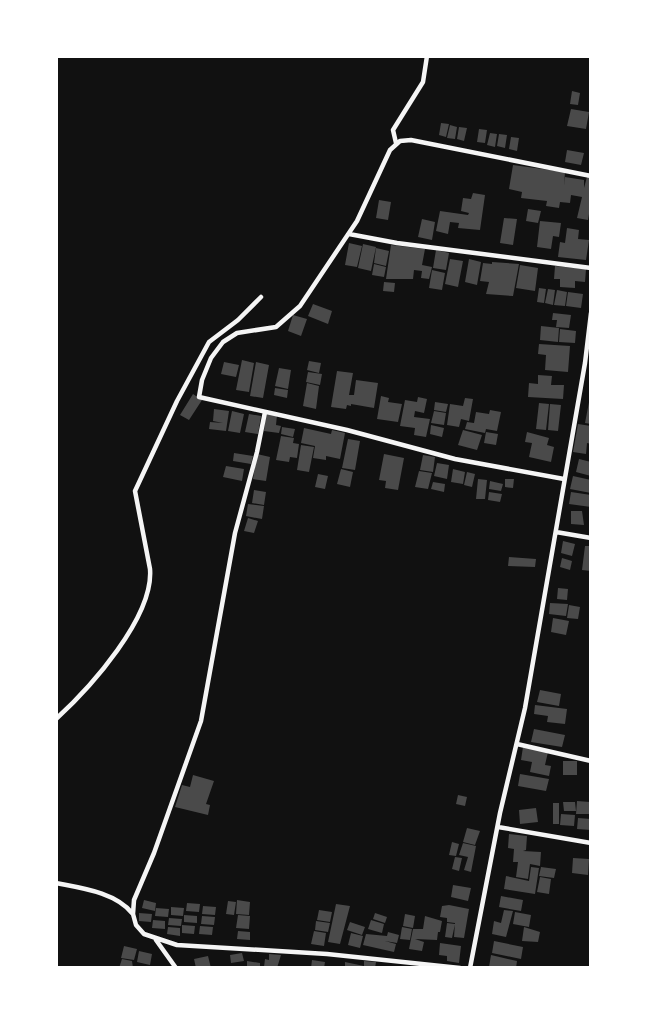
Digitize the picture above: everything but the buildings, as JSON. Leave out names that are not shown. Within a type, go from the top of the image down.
[{"type":"street","points":[[396,142],[393,130],[423,82],[427,56]]},
{"type":"street","points":[[564,479],[456,459],[347,430],[199,397],[202,380],[211,358],[223,342],[230,336],[274,328],[288,319],[309,293],[349,234],[396,142],[411,140],[591,176]]},
{"type":"street","points":[[349,234],[411,245],[591,268]]},
{"type":"street","points":[[56,719],[79,697],[120,648],[145,598],[151,579],[135,491],[177,401],[209,342],[238,320],[261,297]]},
{"type":"street","points":[[470,968],[517,744],[564,479],[588,363],[591,313]]},
{"type":"street","points":[[265,412],[235,533],[201,721],[154,853],[134,900],[133,914],[136,925],[144,934],[177,945],[327,954],[460,968]]},
{"type":"street","points":[[556,532],[591,538]]},
{"type":"street","points":[[517,744],[591,761]]},
{"type":"street","points":[[498,827],[591,843]]},
{"type":"street","points":[[56,883],[98,893],[119,902],[133,914]]},
{"type":"street","points":[[155,939],[176,968]]}]
